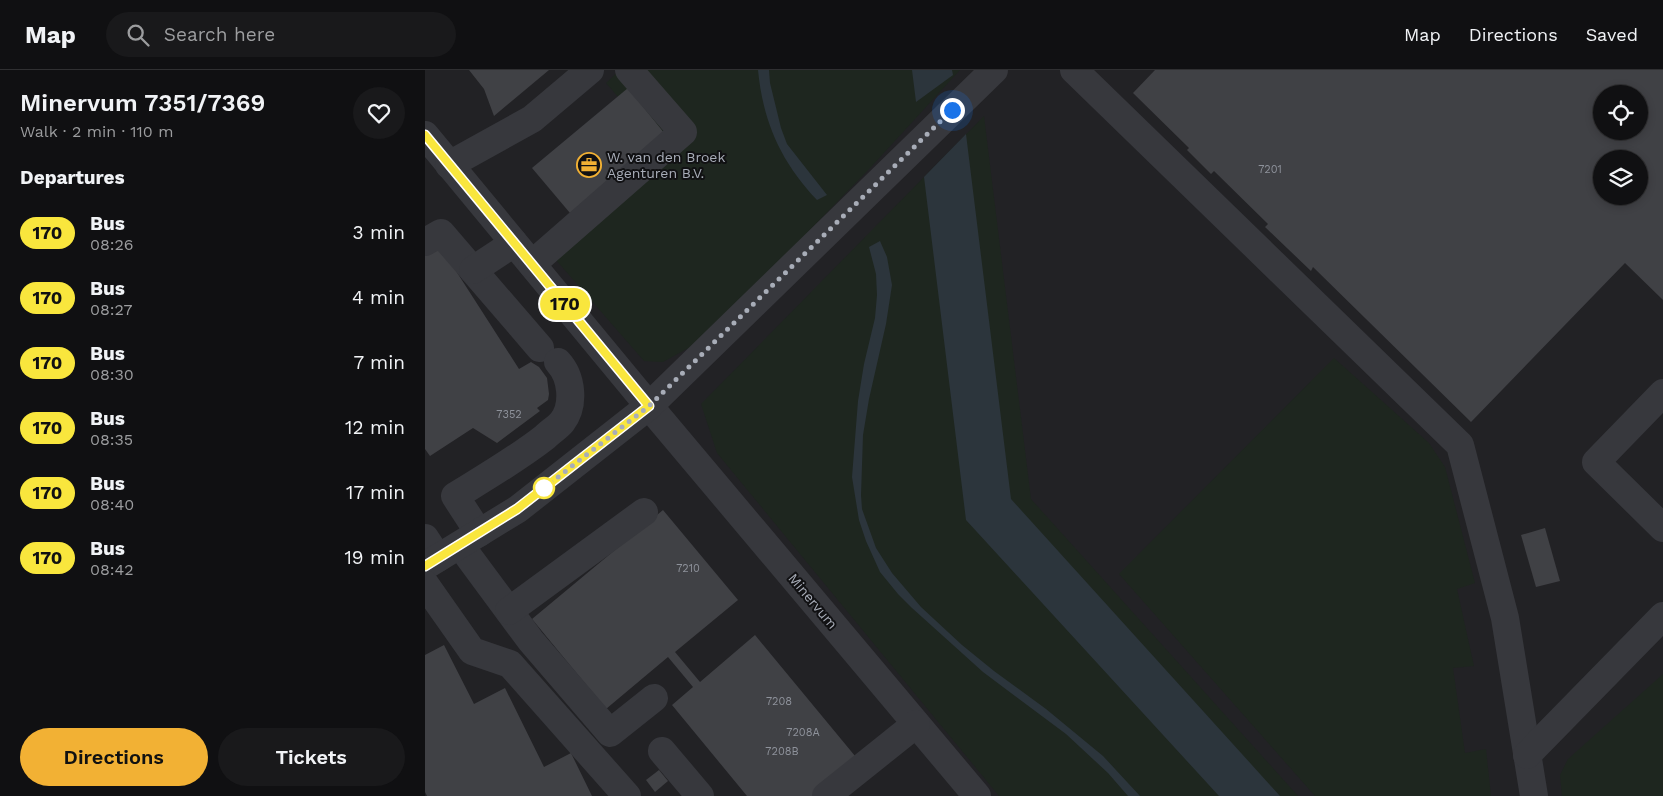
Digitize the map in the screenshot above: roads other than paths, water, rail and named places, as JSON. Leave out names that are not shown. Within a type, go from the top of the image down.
[{"type":"street","points":[[449,165],[533,118],[590,70]]},
{"type":"street","points":[[532,264],[683,132],[629,70]]},
{"type":"street","points":[[445,548],[517,509],[649,406],[993,70]]},
{"type":"street","points":[[1074,70],[1460,445],[1505,618],[1534,796]]},
{"type":"street","name":"Minervum","points":[[427,143],[449,165],[977,796]]},
{"type":"street","points":[[425,242],[441,233],[549,355],[565,370],[570,390],[571,406],[562,422],[497,471],[455,496],[445,548]]},
{"type":"street","points":[[473,270],[514,244]]},
{"type":"street","points":[[1663,393],[1596,462],[1663,528]]},
{"type":"street","points":[[509,611],[644,512]]},
{"type":"street","points":[[445,548],[509,611],[531,641],[610,733],[653,698]]},
{"type":"street","points":[[425,584],[472,651],[511,664],[627,796]]},
{"type":"street","points":[[1527,755],[1663,616]]},
{"type":"street","points":[[826,796],[916,724]]},
{"type":"street","points":[[663,751],[699,796]]},
{"type":"place","name":"W. van den Broek Agenturen B.V.","points":[[589,165]]}]
